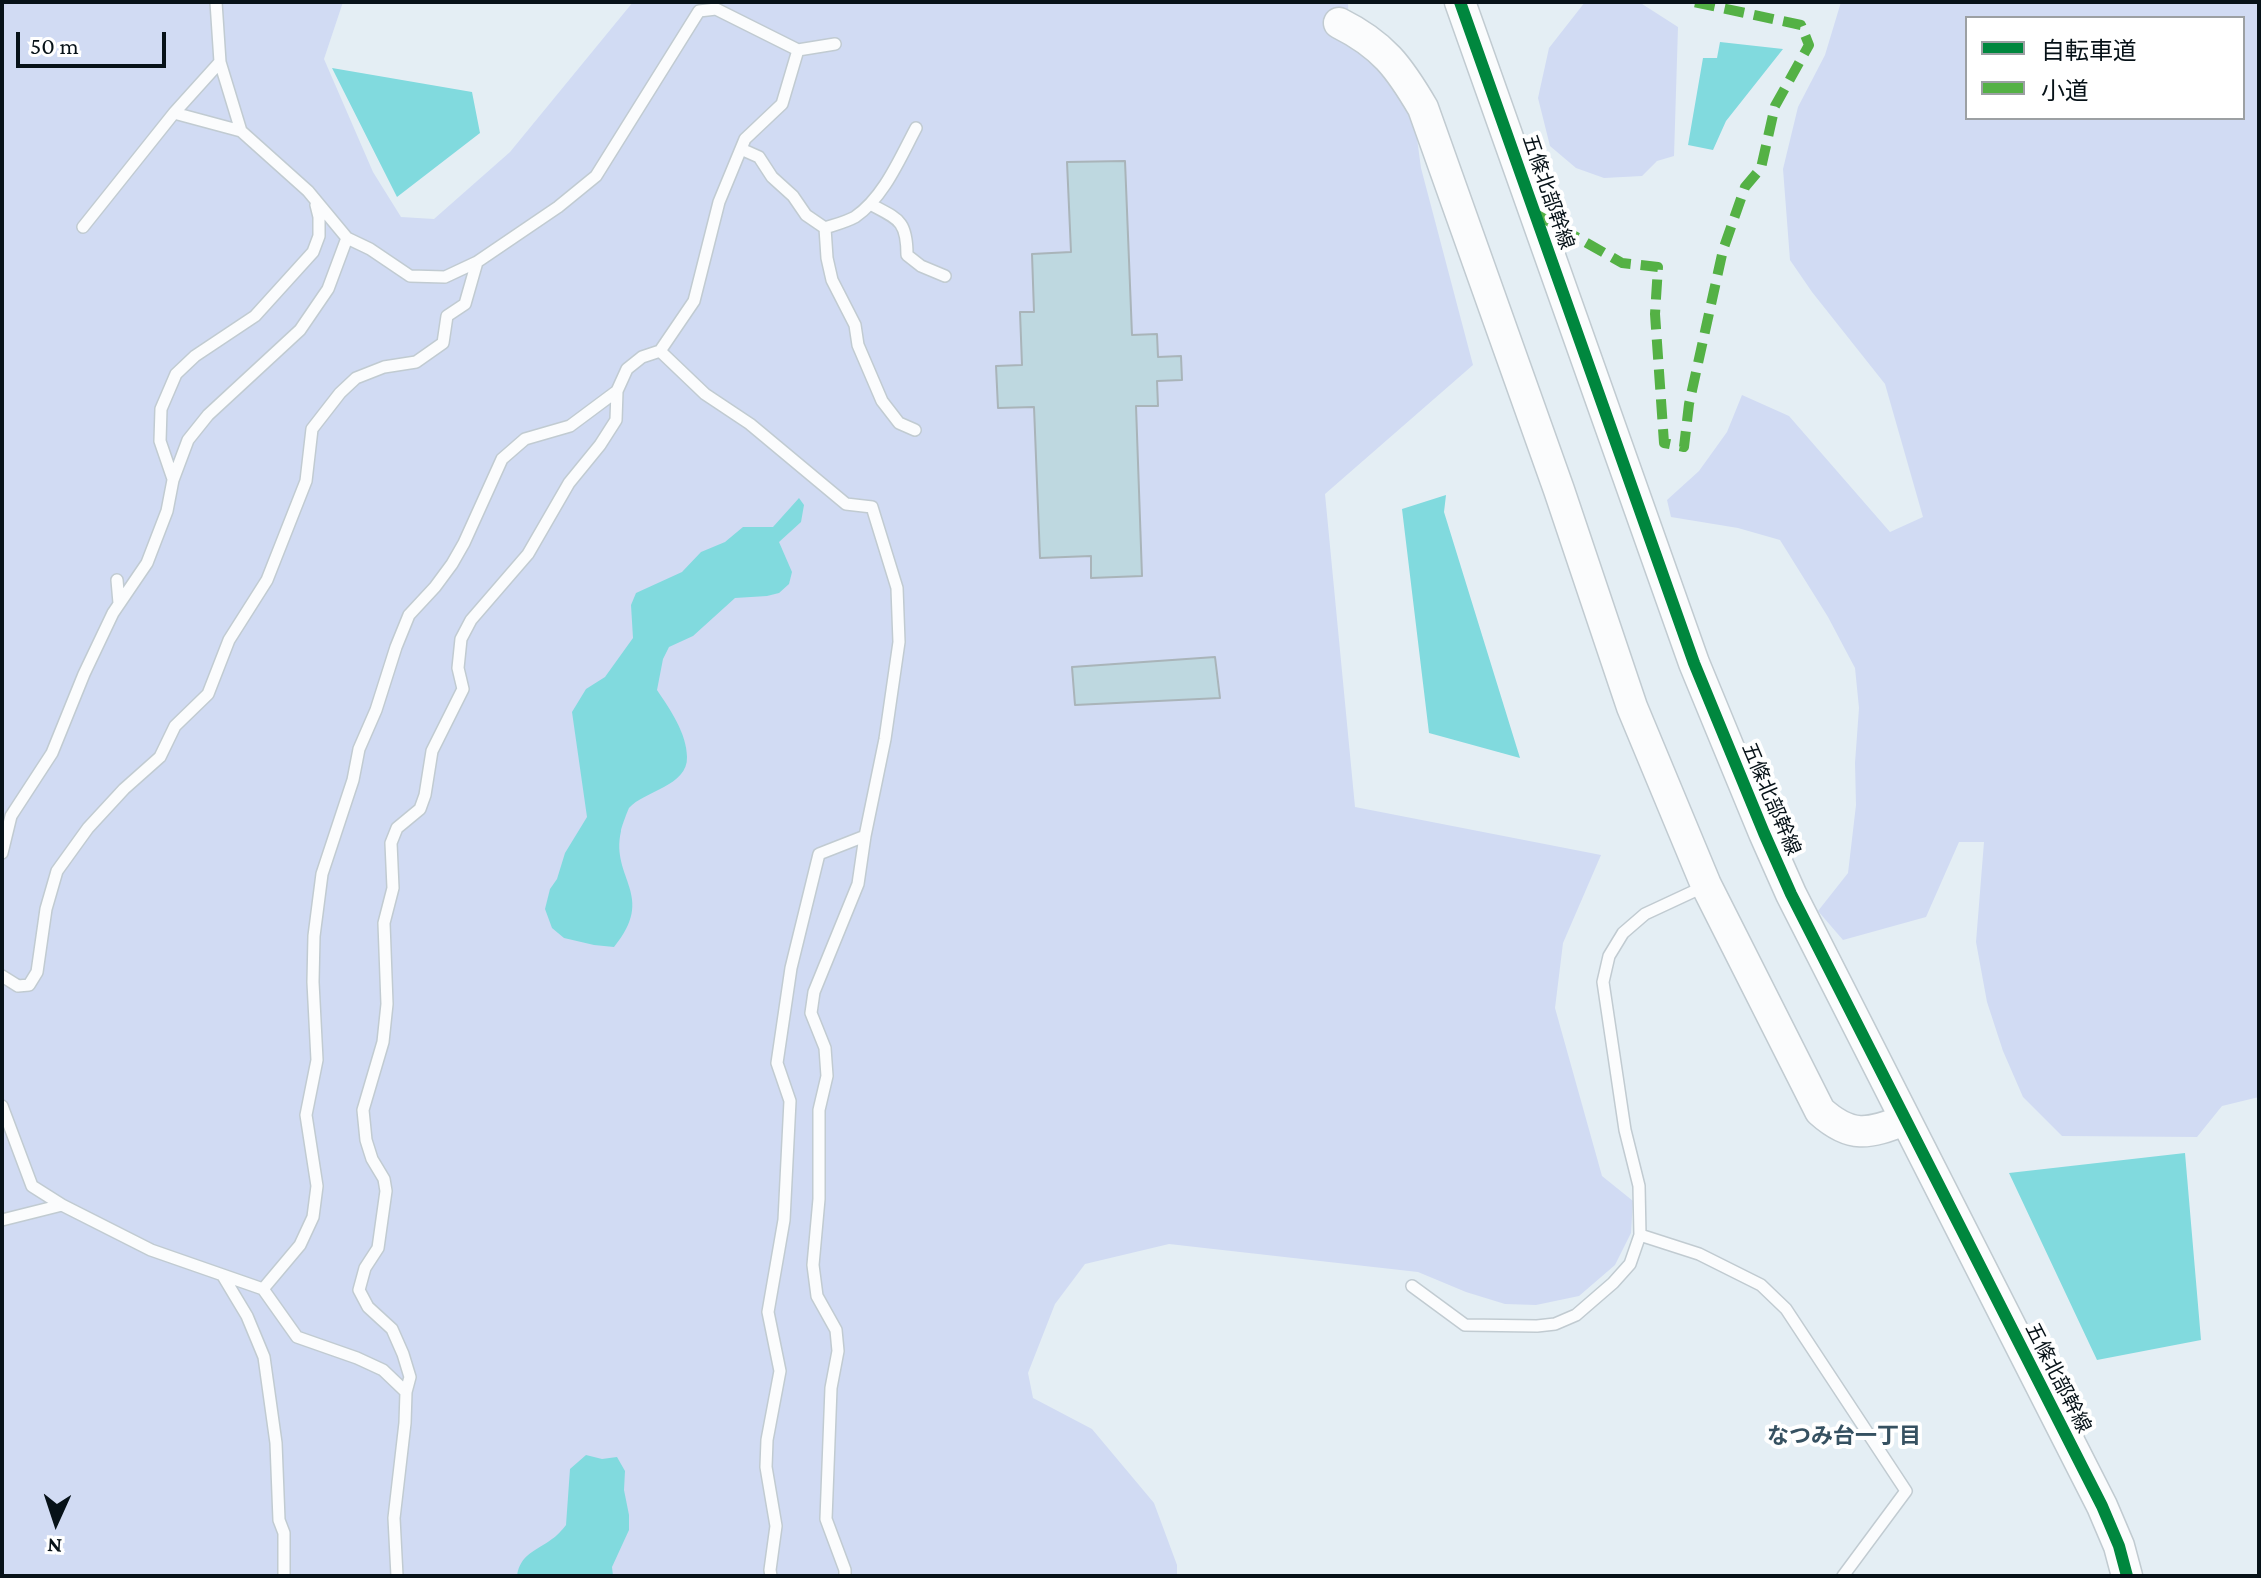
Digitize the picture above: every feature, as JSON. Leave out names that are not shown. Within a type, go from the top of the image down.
[{"type":"street","name":"五條北部幹線","points":[[1460,2],[1712,712],[1791,894],[2102,1506],[2119,1546],[2127,1576]]},
{"type":"street","points":[[1339,23],[1358,32],[1381,50],[1401,71],[1423,108],[1559,490],[1632,707],[1706,885],[1820,1111],[1837,1126],[1858,1131],[1882,1129],[1905,1120]]},
{"type":"lane","points":[[216,2],[220,62],[241,131]]},
{"type":"lane","points":[[174,113],[241,131],[308,191],[347,238],[370,249],[410,276],[445,277],[477,262],[558,207],[596,176],[699,11],[716,9],[798,50],[835,44]]},
{"type":"lane","points":[[397,1576],[394,1518],[410,1377],[392,1329],[368,1307],[359,1290],[365,1268],[378,1248],[386,1191],[384,1179],[372,1159],[366,1140],[363,1110],[383,1042],[387,1004],[384,923],[393,888],[391,843],[397,828],[420,809],[432,751],[463,689],[458,668],[461,639],[471,620],[528,554],[569,483],[616,420],[617,391],[627,369],[642,357],[660,351],[694,301],[719,202],[745,139],[782,104],[798,50]]},
{"type":"lane","points":[[83,227],[174,113],[220,62]]},
{"type":"lane","points":[[825,228],[853,219],[870,204],[892,174],[916,128]]},
{"type":"lane","points":[[741,149],[759,157],[772,177],[793,196],[806,215],[825,228]]},
{"type":"lane","points":[[173,480],[160,441],[161,409],[176,374],[195,356],[255,316],[313,252],[319,236],[315,199]]},
{"type":"lane","points":[[870,204],[900,222],[907,235],[907,255],[921,266],[945,276]]},
{"type":"lane","points":[[825,228],[832,280],[855,325],[858,345],[882,401],[899,423],[915,430]]},
{"type":"lane","points":[[2,853],[11,816],[52,753],[84,674],[119,604],[147,563],[167,511],[173,480],[188,440],[208,415],[300,330],[328,289],[347,238]]},
{"type":"lane","points":[[2,976],[18,986],[29,985],[37,972],[46,909],[57,871],[88,828],[124,789],[160,757],[175,726],[208,694],[229,640],[267,580],[306,481],[312,429],[356,378],[384,367],[416,362],[443,343],[447,316],[465,304],[477,262]]},
{"type":"lane","points":[[660,351],[705,394],[750,424],[846,504],[872,507],[897,588],[899,642],[858,884],[814,992],[811,1013],[825,1048],[827,1076],[819,1110],[819,1199],[813,1265],[817,1296],[836,1330],[838,1351],[831,1388],[826,1519],[845,1576]]},
{"type":"lane","points":[[263,1289],[300,1245],[313,1217],[317,1186],[306,1115],[317,1060],[314,936],[322,874],[353,780],[359,749],[376,710],[400,636],[409,615],[452,564],[502,459],[525,439],[570,426],[617,391]]},
{"type":"lane","points":[[117,580],[119,604]]},
{"type":"lane","points":[[771,1576],[776,1526],[766,1454],[780,1371],[768,1312],[784,1220],[790,1101],[777,1063],[791,968],[819,854],[865,836]]},
{"type":"lane","points":[[1412,1286],[1465,1325],[1537,1326],[1555,1324],[1576,1315],[1630,1264],[1640,1235],[1639,1186],[1625,1130],[1603,982],[1609,956],[1623,933],[1645,914],[1706,885]]},
{"type":"lane","points":[[2,1106],[32,1186],[62,1205],[151,1250],[263,1289],[297,1337],[383,1370],[406,1392]]},
{"type":"lane","points":[[2,1220],[62,1205]]},
{"type":"lane","points":[[1640,1235],[1699,1254],[1761,1285],[1786,1309],[1906,1491],[1843,1576]]},
{"type":"lane","points":[[223,1276],[247,1316],[264,1357],[276,1443],[279,1520],[284,1533],[284,1576]]},
{"type":"shaded area","points":[[2,2],[343,2],[324,59],[373,172],[401,217],[434,219],[510,152],[633,2],[1348,2],[1349,40],[1378,53],[1414,116],[1421,168],[1473,365],[1325,494],[1355,807],[1601,855],[1563,943],[1555,1008],[1602,1176],[1633,1201],[1631,1233],[1615,1265],[1579,1296],[1536,1305],[1505,1304],[1418,1272],[1169,1244],[1085,1264],[1055,1304],[1028,1373],[1033,1398],[1092,1429],[1154,1503],[1177,1565],[1177,1576],[2,1576]]},
{"type":"shaded area","points":[[1585,2],[1639,2],[1678,27],[1674,156],[1657,161],[1642,176],[1604,178],[1576,168],[1550,146],[1538,98],[1549,48]]},
{"type":"shaded area","points":[[1841,2],[2259,2],[2259,1097],[2222,1106],[2197,1137],[2062,1136],[2023,1097],[2003,1051],[1987,1002],[1976,942],[1984,842],[1959,842],[1926,917],[1843,940],[1818,911],[1848,873],[1856,805],[1859,708],[1855,668],[1828,617],[1780,540],[1738,528],[1671,517],[1667,500],[1699,471],[1727,432],[1742,395],[1789,416],[1890,532],[1923,517],[1885,384],[1790,260],[1783,169],[1798,107],[1825,55]]},
{"type":"water","points":[[1720,42],[1783,49],[1726,121],[1713,150],[1688,145],[1703,58],[1717,58]]},
{"type":"water","points":[[332,68],[472,92],[480,133],[397,197]]},
{"type":"water","points":[[1446,495],[1444,512],[1520,758],[1429,733],[1402,509]]},
{"type":"water","points":[[799,498],[804,505],[801,522],[779,542],[792,572],[789,584],[779,593],[735,598],[693,636],[669,647],[663,659],[657,690],[681,731],[687,757],[680,775],[636,802],[629,808],[623,823],[619,848],[632,900],[632,914],[626,929],[614,947],[564,938],[552,928],[545,909],[565,853],[587,817],[572,712],[586,689],[605,677],[633,638],[631,605],[636,593],[682,572],[701,552],[725,542],[743,527],[773,527]]},
{"type":"water","points":[[2185,1153],[2201,1340],[2097,1360],[2009,1173]]},
{"type":"water","points":[[586,1455],[602,1459],[617,1457],[625,1471],[629,1530],[612,1567],[613,1576],[517,1576],[525,1558],[566,1525],[570,1469]]},
{"type":"building","points":[[1125,161],[1132,335],[1157,334],[1158,357],[1181,356],[1182,380],[1157,381],[1158,406],[1136,406],[1142,576],[1091,578],[1091,556],[1040,558],[1034,407],[998,408],[996,366],[1022,365],[1020,312],[1034,312],[1032,254],[1071,252],[1067,162]]},
{"type":"building","points":[[1215,657],[1220,698],[1075,705],[1072,667]]},
{"type":"marked path","points":[[1534,213],[1622,263],[1658,267],[1655,314],[1664,443],[1684,447],[1689,404],[1723,250],[1745,187],[1761,168],[1775,106],[1809,45],[1801,25],[1694,2]]},
{"type":"cycle path","points":[[1460,2],[1694,663],[1764,833],[1791,894],[2102,1506],[2119,1546],[2127,1576]]},
{"type":"district","name":"なつみ台一丁目","points":[[1844,1436]]}]
